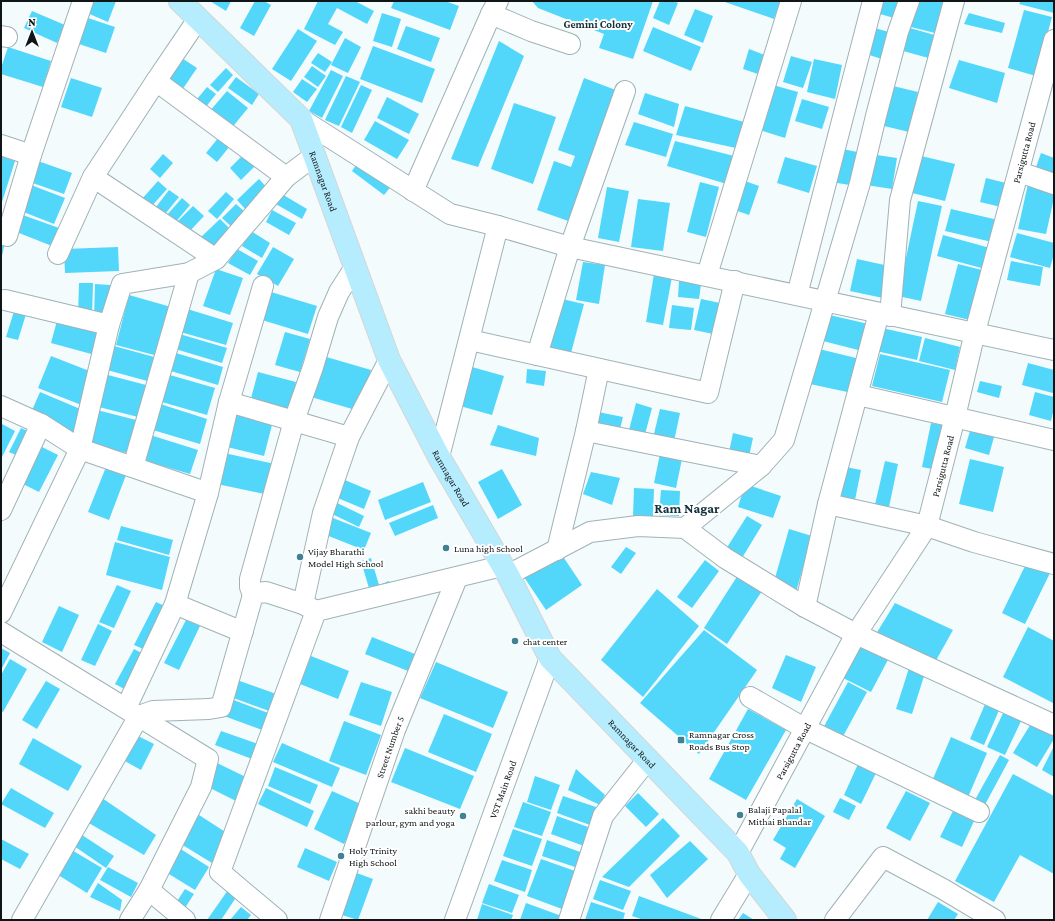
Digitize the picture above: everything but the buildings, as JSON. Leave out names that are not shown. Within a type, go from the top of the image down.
[{"type":"main road","name":"Ramnagar Road","points":[[180,1],[301,119],[389,360],[439,457],[505,570],[550,658],[738,853],[750,874],[785,920]]},
{"type":"street","points":[[7,236],[31,155],[83,1]]},
{"type":"street","points":[[706,275],[791,1]]},
{"type":"street","points":[[797,295],[873,1]]},
{"type":"street","points":[[685,528],[761,466],[784,440],[860,183],[898,32],[909,1]]},
{"type":"street","points":[[805,608],[828,504],[858,395],[884,314],[900,200],[954,1]]},
{"type":"street","points":[[413,191],[491,15],[570,44]]},
{"type":"street","points":[[58,254],[93,177],[198,19]]},
{"type":"street","name":"Parsigutta Road","points":[[738,853],[856,634],[927,526],[975,332],[1054,40]]},
{"type":"street","points":[[156,81],[286,177]]},
{"type":"street","points":[[537,355],[570,247],[625,91]]},
{"type":"street","points":[[301,119],[450,214],[570,247],[1054,350]]},
{"type":"street","points":[[1,145],[31,155]]},
{"type":"street","points":[[1,613],[80,449],[109,325],[122,284],[189,273],[216,259],[286,177],[314,156]]},
{"type":"street","points":[[1019,172],[1054,184]]},
{"type":"street","points":[[93,177],[216,259]]},
{"type":"street","points":[[439,457],[498,226]]},
{"type":"street","points":[[133,712],[209,709],[221,707],[253,596],[250,586],[250,579],[294,421],[313,367],[328,317],[339,292],[355,267]]},
{"type":"street","points":[[133,468],[189,273]]},
{"type":"street","points":[[470,340],[708,393],[735,281]]},
{"type":"street","points":[[22,920],[133,712],[175,604],[208,493],[229,402],[263,286]]},
{"type":"street","points":[[5,300],[109,325]]},
{"type":"street","points":[[277,920],[220,872],[310,608],[323,512],[349,437],[389,360]]},
{"type":"street","points":[[557,550],[586,431],[599,369]]},
{"type":"street","points":[[858,395],[1054,440]]},
{"type":"street","points":[[229,402],[349,437]]},
{"type":"street","points":[[1,406],[41,424],[80,449],[208,493]]},
{"type":"street","points":[[1,510],[41,424]]},
{"type":"street","points":[[586,431],[761,466]]},
{"type":"street","points":[[828,504],[927,526],[974,542],[1054,564]]},
{"type":"street","points":[[253,596],[258,593],[266,592],[310,608],[457,578],[505,570],[557,550],[590,532],[638,526],[685,528],[725,558],[805,608],[856,634],[1054,725]]},
{"type":"street","name":"Street Number 5","points":[[330,920],[395,730],[457,578]]},
{"type":"street","points":[[175,604],[243,631]]},
{"type":"street","points":[[1,632],[208,759],[201,787],[149,890],[130,920]]},
{"type":"street","name":"VST Main Road","points":[[455,920],[550,658]]},
{"type":"street","points":[[750,697],[804,728],[979,812]]},
{"type":"street","points":[[569,920],[604,816],[648,759]]},
{"type":"street","points":[[835,920],[883,857],[943,889],[995,920]]},
{"type":"street","points":[[720,920],[750,874]]},
{"type":"street","points":[[149,890],[185,920]]},
{"type":"place","name":"Luna high School","points":[[446,548]]},
{"type":"place","name":"Vijay Bharathi Model High School","points":[[300,557]]},
{"type":"place","name":"chat center","points":[[515,641]]},
{"type":"place","name":"Ramnagar Cross Roads Bus Stop","points":[[681,740]]},
{"type":"place","name":"Balaji Papalal Mithai Bhandar","points":[[740,815]]},
{"type":"place","name":"sakhi beauty parlour, gym and yoga","points":[[463,816]]},
{"type":"place","name":"Holy Trinity High School","points":[[341,856]]},
{"type":"district","name":"Gemini Colony","points":[[598,24]]},
{"type":"district","name":"Ram Nagar","points":[[687,508]]}]
